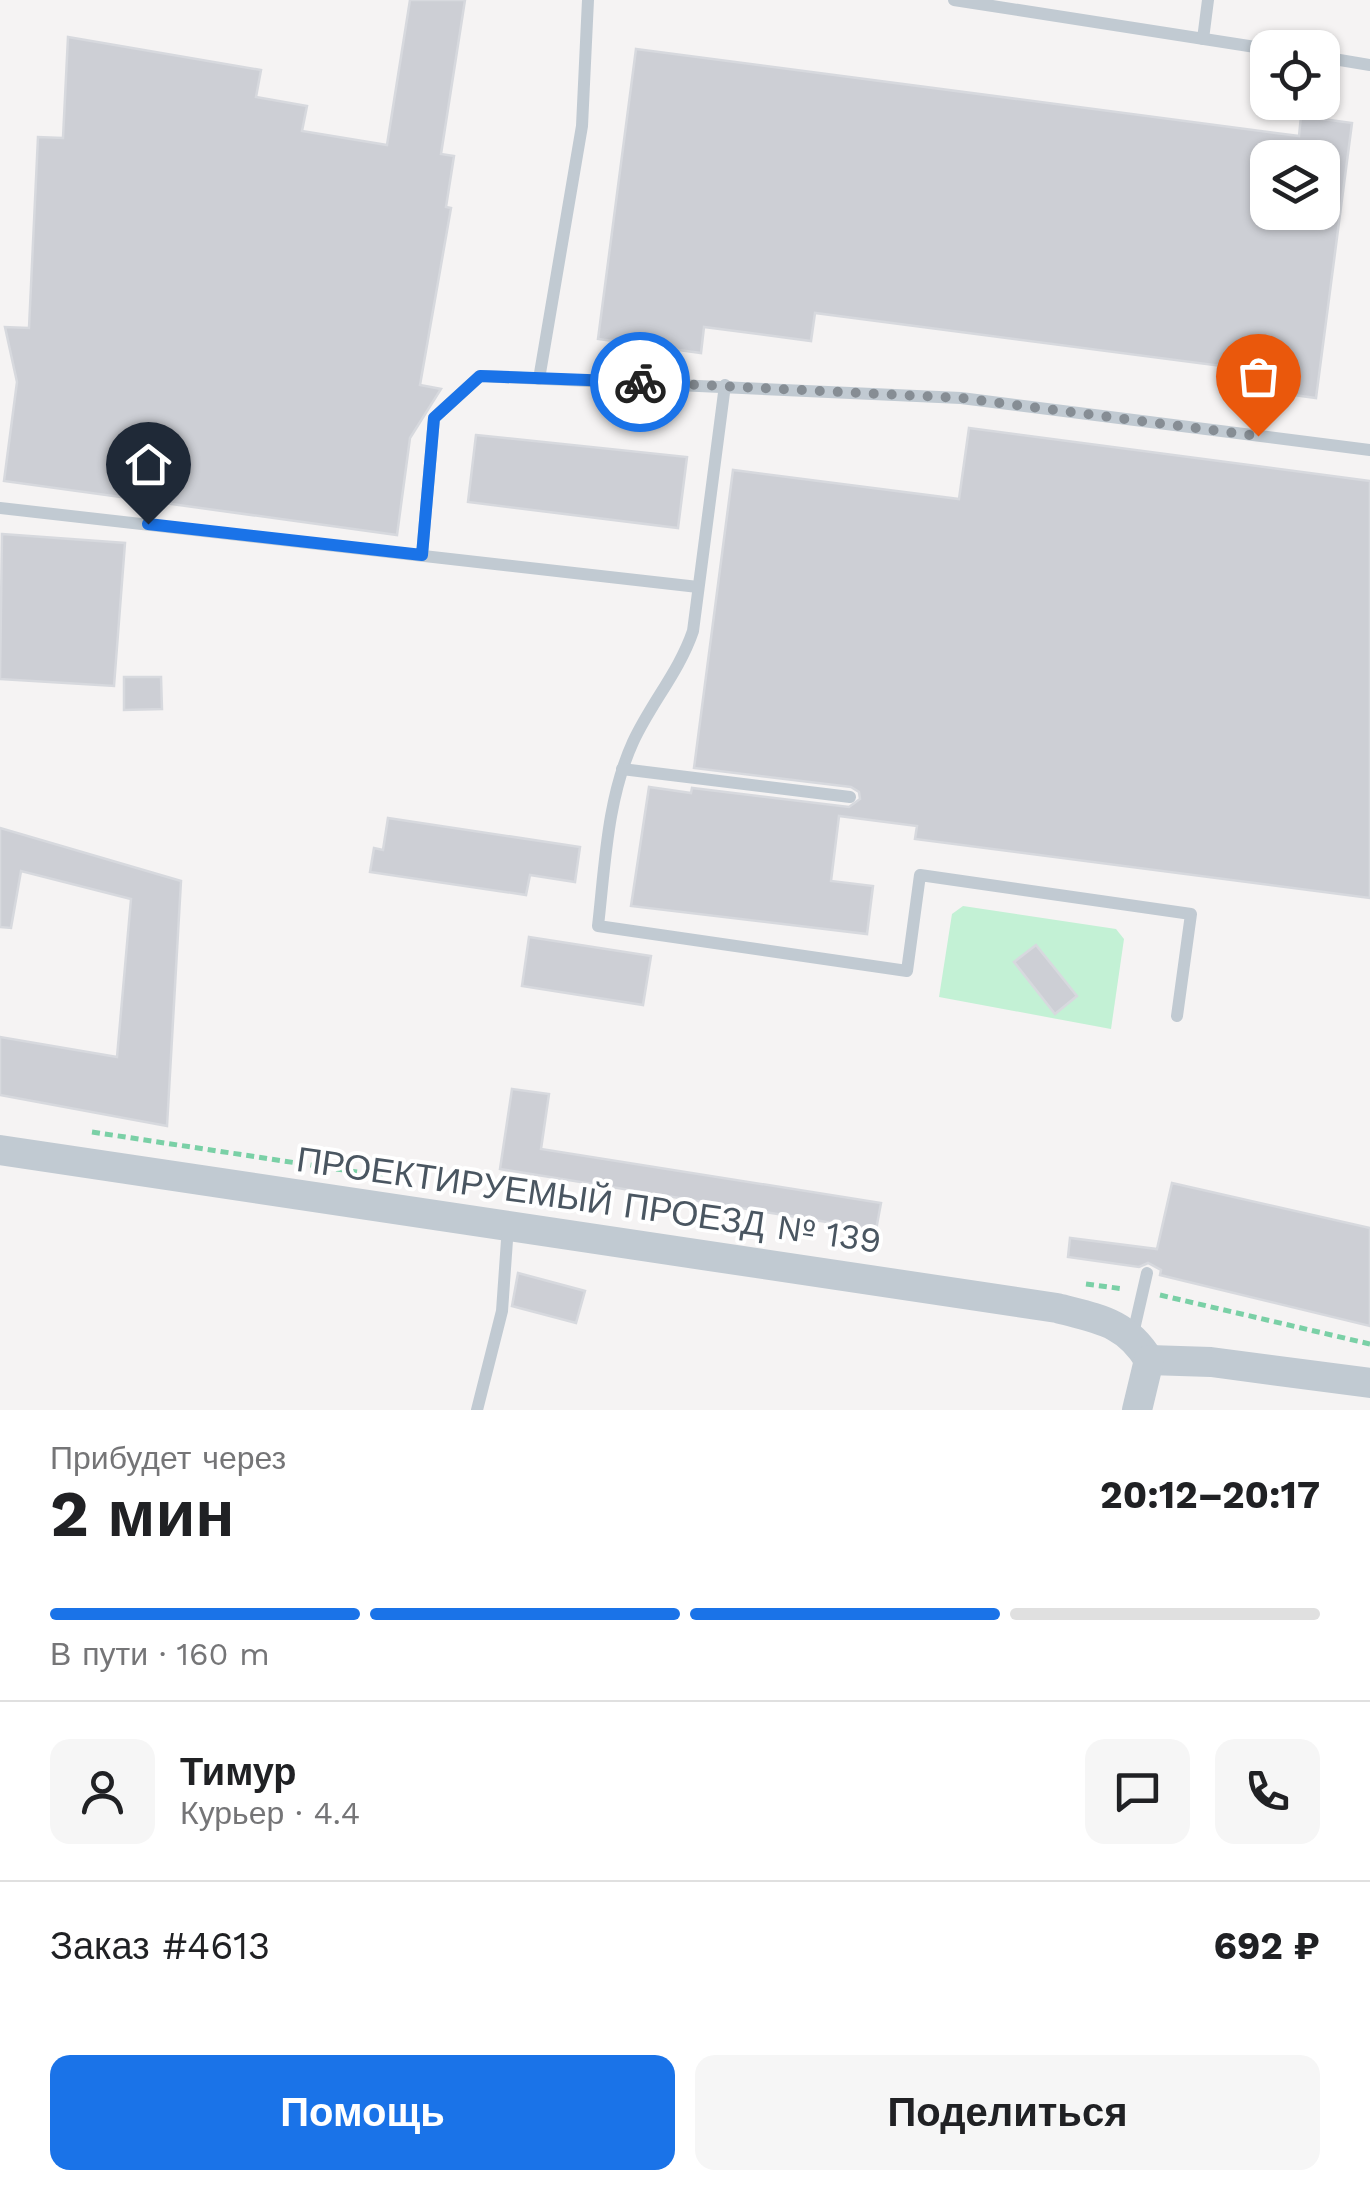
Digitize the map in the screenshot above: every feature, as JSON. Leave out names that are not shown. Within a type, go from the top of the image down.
[{"type":"street","name":"ПРОЕКТИРУЕМЫЙ ПРОЕЗД № 139","points":[[0,1150],[1057,1308],[1099,1319],[1141,1347],[1211,1362],[1370,1383]]},
{"type":"street","points":[[1136,1410],[1141,1347]]},
{"type":"lane","points":[[538,379],[582,126],[588,0]]},
{"type":"lane","points":[[954,0],[1250,46]]},
{"type":"lane","points":[[1202,39],[1208,0]]},
{"type":"lane","points":[[1340,60],[1370,65]]},
{"type":"lane","points":[[422,555],[434,418],[480,376],[961,398],[1370,450]]},
{"type":"lane","points":[[725,386],[685,654],[634,739],[622,769],[611,816],[598,926],[907,971],[920,875],[1192,914],[1177,1016]]},
{"type":"lane","points":[[0,508],[698,587]]},
{"type":"lane","points":[[622,769],[850,797]]},
{"type":"lane","points":[[477,1410],[502,1311],[508,1226]]},
{"type":"lane","points":[[1141,1347],[1147,1273]]},
{"type":"green space","points":[[963,906],[1116,929],[1124,939],[1111,1029],[939,997],[952,914]]},
{"type":"building","points":[[410,0],[465,0],[441,154],[454,156],[446,207],[451,208],[420,385],[441,389],[410,438],[397,535],[4,481],[17,382],[5,327],[29,328],[38,137],[63,138],[68,37],[261,70],[256,97],[307,106],[302,131],[387,145]]},
{"type":"building","points":[[636,49],[1299,136],[1301,120],[1352,123],[1340,215],[1340,140],[1250,140],[1250,230],[1338,230],[1316,398],[1265,391],[1268,372],[815,313],[811,341],[704,327],[701,353],[598,339]]},
{"type":"building","points":[[969,428],[1370,481],[1370,898],[915,839],[917,826],[839,816],[831,881],[873,886],[867,934],[631,906],[649,787],[691,793],[692,788],[849,807],[860,799],[859,792],[851,787],[694,768],[733,470],[959,499]]},
{"type":"building","points":[[476,435],[687,457],[678,528],[468,502]]},
{"type":"building","points":[[2,534],[125,543],[114,686],[0,679]]},
{"type":"building","points":[[124,677],[161,677],[162,709],[124,710]]},
{"type":"building","points":[[388,818],[580,847],[575,882],[530,875],[526,895],[370,872],[374,848],[383,850]]},
{"type":"building","points":[[0,828],[181,881],[167,1126],[0,1095],[0,1037],[117,1057],[131,899],[21,871],[11,928],[0,927]]},
{"type":"building","points":[[529,937],[651,956],[643,1005],[522,986]]},
{"type":"building","points":[[1036,945],[1077,996],[1055,1014],[1014,962]]},
{"type":"building","points":[[512,1089],[549,1094],[541,1149],[881,1203],[876,1230],[500,1169]]},
{"type":"building","points":[[1172,1183],[1370,1228],[1370,1326],[1160,1275],[1161,1270],[1148,1263],[1139,1267],[1068,1257],[1070,1238],[1157,1249]]},
{"type":"building","points":[[518,1273],[585,1291],[576,1323],[512,1306]]},
{"type":"way so far","points":[[640,382],[961,398],[1258,436]]},
{"type":"route","points":[[148,524],[422,555],[434,418],[480,376],[640,382]]}]
